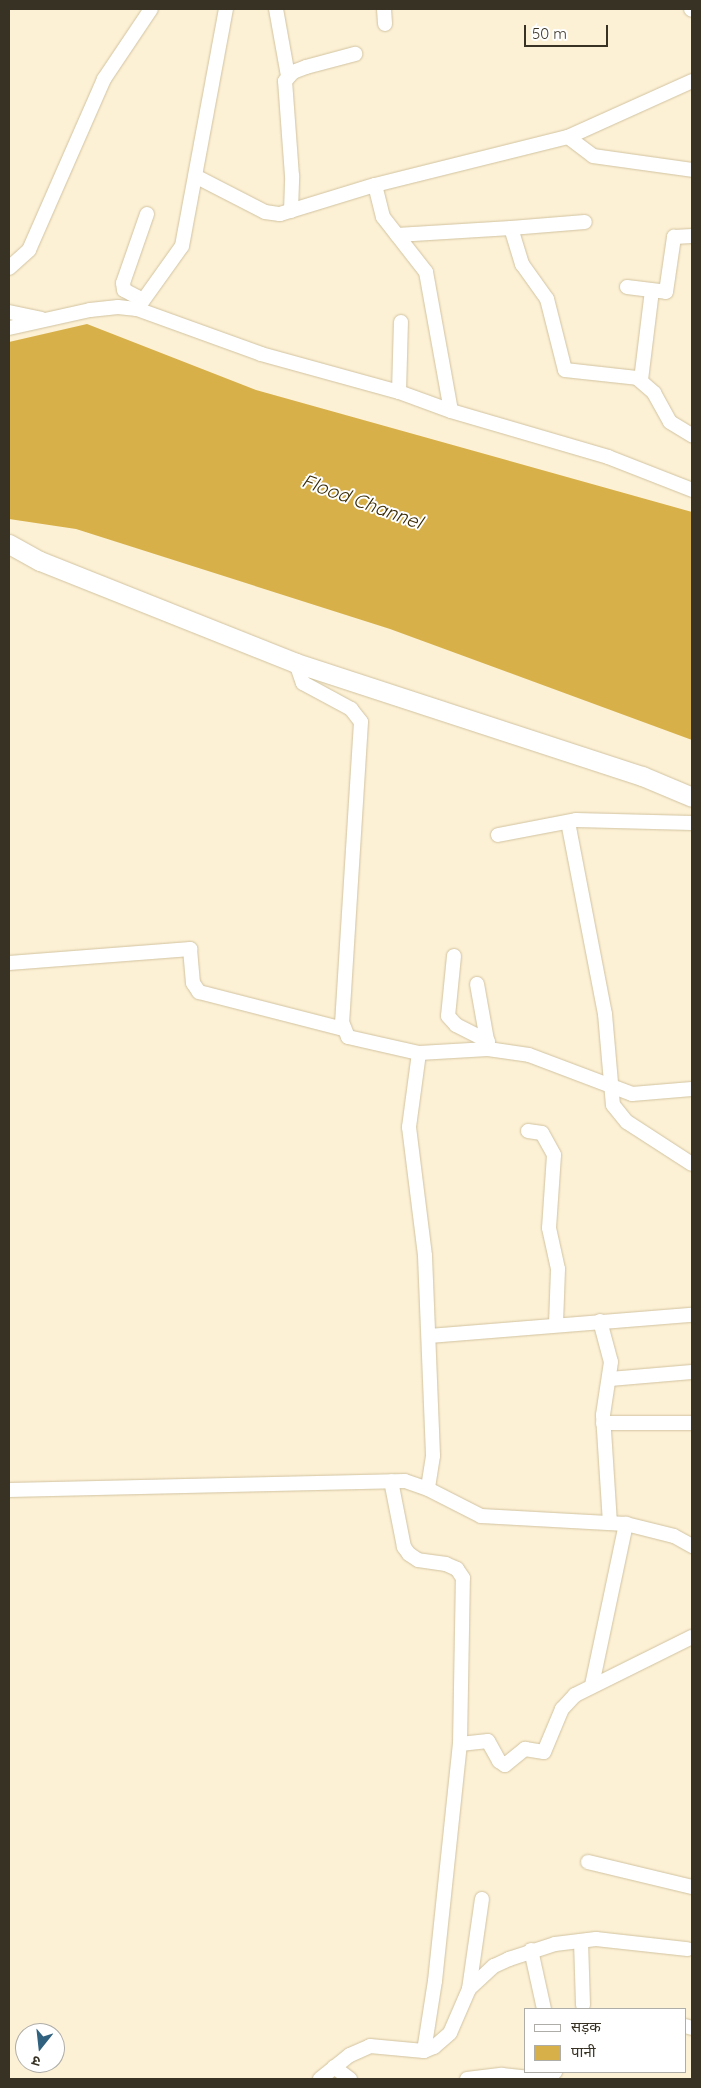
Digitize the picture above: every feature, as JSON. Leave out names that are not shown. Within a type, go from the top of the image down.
[{"type":"main road","points":[[9,544],[40,561],[296,662],[632,773],[692,797]]},
{"type":"street","points":[[9,268],[29,250],[104,79],[151,9]]},
{"type":"street","points":[[9,328],[44,320],[139,304],[179,253],[197,177],[226,9]]},
{"type":"street","points":[[276,9],[288,76],[283,88],[292,176],[291,211]]},
{"type":"street","points":[[384,9],[385,24]]},
{"type":"street","points":[[288,76],[306,67],[355,54]]},
{"type":"street","points":[[197,177],[265,212],[280,214],[375,184],[568,137],[692,81]]},
{"type":"street","points":[[568,137],[593,156],[692,170]]},
{"type":"street","points":[[375,184],[384,217],[426,272],[451,410]]},
{"type":"street","points":[[147,214],[123,283],[124,290],[139,304],[261,354],[400,392],[451,410],[608,457],[692,490]]},
{"type":"street","points":[[397,235],[585,222]]},
{"type":"street","points":[[511,228],[522,264],[546,299],[565,370],[641,380],[654,393],[670,422],[692,435]]},
{"type":"street","points":[[627,287],[664,293],[668,290],[674,237],[692,236]]},
{"type":"street","points":[[641,380],[652,292]]},
{"type":"street","points":[[9,312],[44,320]]},
{"type":"street","points":[[400,392],[401,322]]},
{"type":"street","points":[[296,662],[303,683],[351,709],[360,722],[343,1029],[348,1037],[356,1041],[419,1053],[488,1045]]},
{"type":"street","points":[[568,822],[605,1014],[613,1105],[618,1115],[692,1164]]},
{"type":"street","points":[[498,835],[568,822],[692,823]]},
{"type":"street","points":[[9,963],[190,949],[193,983],[199,992],[343,1029]]},
{"type":"street","points":[[454,956],[448,1016],[456,1025],[488,1045],[529,1055],[612,1088],[643,1095],[692,1089]]},
{"type":"street","points":[[477,984],[488,1045]]},
{"type":"street","points":[[419,1053],[410,1145],[424,1238],[432,1456],[428,1489]]},
{"type":"street","points":[[528,1130],[542,1133],[555,1161],[549,1228],[558,1269],[556,1324]]},
{"type":"street","points":[[429,1336],[556,1324],[692,1315]]},
{"type":"street","points":[[600,1321],[609,1352],[610,1379],[603,1423],[610,1482],[610,1523]]},
{"type":"street","points":[[610,1379],[692,1372]]},
{"type":"street","points":[[603,1423],[692,1423]]},
{"type":"street","points":[[391,1480],[404,1547],[409,1554],[418,1560],[446,1564],[457,1569],[463,1578],[460,1744],[435,1981],[424,2051]]},
{"type":"street","points":[[9,1490],[404,1481],[428,1489],[481,1516],[626,1524],[674,1536],[692,1546]]},
{"type":"street","points":[[592,1685],[626,1524]]},
{"type":"street","points":[[460,1744],[488,1741],[499,1761],[505,1765],[526,1749],[544,1752],[567,1702],[592,1685],[692,1637]]},
{"type":"street","points":[[588,1862],[692,1888]]},
{"type":"street","points":[[320,2079],[350,2055],[370,2046],[424,2051],[434,2047],[450,2032],[469,1989],[482,1899]]},
{"type":"street","points":[[469,1989],[494,1966],[531,1950],[582,1940],[611,1939],[687,1949]]},
{"type":"street","points":[[582,1940],[582,2005]]},
{"type":"street","points":[[531,1950],[544,2008]]},
{"type":"street","points":[[334,2067],[350,2079]]},
{"type":"street","points":[[468,2079],[502,2075],[530,2078],[551,2076],[554,2073]]},
{"type":"water","name":"Flood Channel","points":[[87,324],[256,390],[692,512],[692,740],[390,629],[76,529],[9,519],[9,342]]}]
